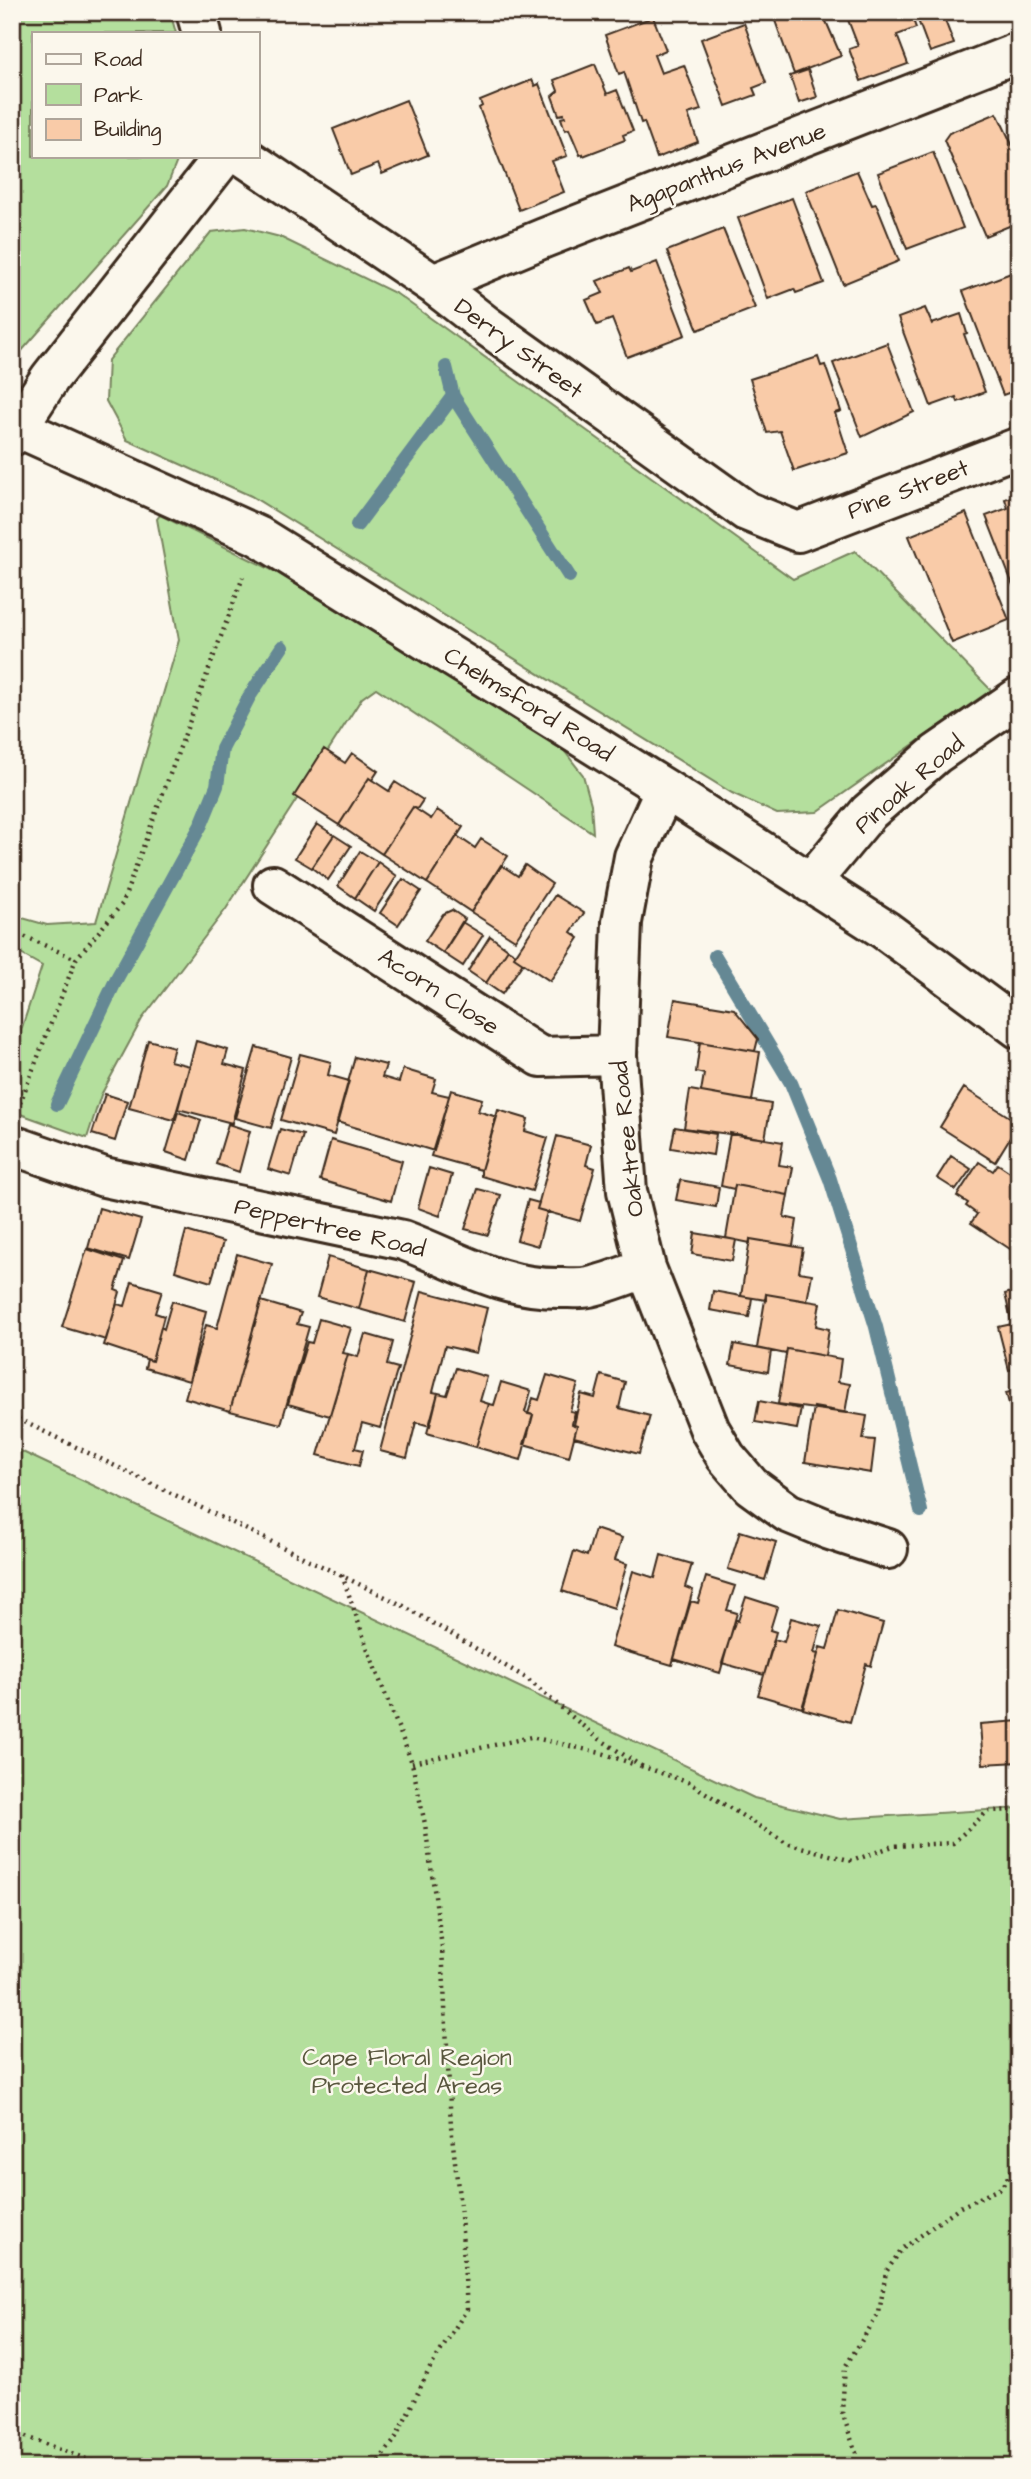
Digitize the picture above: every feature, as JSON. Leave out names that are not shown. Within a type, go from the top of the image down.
[{"type":"street","points":[[196,12],[202,32]]},
{"type":"street","name":"Agapanthus Avenue","points":[[433,284],[1019,52]]},
{"type":"street","points":[[14,429],[50,378],[222,158]]},
{"type":"street","name":"Derry Street","points":[[246,158],[433,284],[487,326],[746,511],[798,532]]},
{"type":"street","name":"Chelmsford Road","points":[[14,429],[258,536],[885,930],[1019,1029]]},
{"type":"street","name":"Pine Street","points":[[798,532],[1019,447]]},
{"type":"street","name":"Pinoak Road","points":[[810,883],[869,812],[936,754],[1019,697]]},
{"type":"street","name":"Oaktree Road","points":[[664,789],[634,857],[622,922],[617,1055],[628,1191],[646,1268],[710,1430],[734,1467],[751,1486],[788,1513],[888,1549]]},
{"type":"street","name":"Acorn Close","points":[[273,885],[541,1057],[617,1055]]},
{"type":"street","name":"Peppertree Road","points":[[15,1128],[104,1177],[403,1240],[482,1274],[517,1284],[588,1288],[646,1268]]},
{"type":"path","points":[[15,1128],[76,959],[122,904],[258,536]]},
{"type":"path","points":[[12,931],[76,959]]},
{"type":"path","points":[[12,1416],[401,1605],[526,1678],[595,1736],[641,1766]]},
{"type":"path","points":[[342,1575],[412,1763],[425,1824],[442,1947],[451,2126],[461,2215],[467,2309],[430,2368],[394,2441],[374,2467]]},
{"type":"path","points":[[412,1763],[531,1737],[605,1754],[690,1783],[786,1843],[852,1861],[893,1846],[953,1843],[988,1811],[1019,1810]]},
{"type":"path","points":[[853,2467],[856,2453],[842,2412],[845,2367],[878,2313],[886,2272],[901,2250],[958,2208],[1001,2188],[1019,2158]]},
{"type":"path","points":[[12,2432],[108,2467]]},
{"type":"green space","points":[[12,12],[170,12],[176,32],[32,32],[32,158],[178,158],[167,186],[12,362]]},
{"type":"green space","points":[[245,228],[280,237],[397,294],[793,579],[855,551],[991,690],[817,812],[777,814],[732,793],[251,496],[127,440],[106,401],[108,360],[211,232]]},
{"type":"green space","points":[[160,515],[274,571],[562,748],[583,775],[591,804],[593,833],[376,688],[362,698],[226,909],[142,1019],[101,1095],[87,1138],[12,1111],[12,1058],[42,966],[12,949],[12,915],[47,925],[96,922],[179,640],[157,519]]},
{"type":"green space","name":"Cape Floral Region Protected Areas","points":[[12,1447],[754,1798],[840,1819],[1019,1808],[1019,2467],[12,2467]]},
{"type":"building","points":[[772,12],[822,12],[841,56],[794,74]]},
{"type":"building","points":[[845,12],[910,12],[916,28],[897,35],[908,64],[861,81],[849,49],[858,46]]},
{"type":"building","points":[[915,12],[958,12],[944,18],[954,44],[930,52]]},
{"type":"building","points":[[653,17],[666,50],[654,55],[661,73],[684,65],[701,110],[688,114],[698,142],[657,158],[644,122],[641,123],[624,72],[619,74],[605,35]]},
{"type":"building","points":[[744,23],[766,83],[753,88],[756,95],[726,106],[701,39]]},
{"type":"building","points":[[595,64],[607,94],[617,90],[633,131],[623,135],[625,140],[583,156],[580,155],[569,129],[565,130],[561,118],[565,117],[564,114],[559,115],[552,96],[558,91],[554,80]]},
{"type":"building","points":[[808,70],[817,97],[799,103],[790,76]]},
{"type":"building","points":[[532,80],[535,86],[539,84],[567,156],[552,161],[564,192],[519,210],[479,108],[482,106],[480,101]]},
{"type":"building","points":[[406,100],[428,155],[382,174],[378,164],[351,175],[333,129]]},
{"type":"building","points":[[997,113],[1019,159],[1019,222],[985,236],[944,140],[949,133]]},
{"type":"building","points":[[933,152],[963,228],[907,249],[878,173]]},
{"type":"building","points":[[857,171],[872,205],[876,204],[899,261],[843,284],[806,191]]},
{"type":"building","points":[[792,198],[824,283],[796,293],[794,289],[768,299],[738,218]]},
{"type":"building","points":[[723,229],[755,308],[698,330],[667,251]]},
{"type":"building","points":[[657,262],[685,335],[627,357],[612,319],[597,325],[586,300],[603,293],[597,281],[629,268],[631,272]]},
{"type":"building","points":[[1019,270],[1019,389],[1003,395],[963,291]]},
{"type":"building","points":[[925,308],[932,324],[961,314],[967,333],[964,334],[985,392],[958,402],[956,397],[931,406],[898,318]]},
{"type":"building","points":[[887,343],[914,412],[862,437],[833,363]]},
{"type":"building","points":[[818,357],[821,366],[825,365],[841,411],[835,413],[848,453],[794,471],[780,431],[767,433],[750,379]]},
{"type":"building","points":[[1019,494],[1018,598],[986,516],[1008,508],[1005,499]]},
{"type":"building","points":[[966,513],[1009,620],[952,643],[909,536]]},
{"type":"building","points":[[324,749],[345,763],[352,753],[378,771],[372,780],[369,778],[339,825],[294,796]]},
{"type":"building","points":[[369,778],[389,791],[395,782],[423,800],[417,809],[413,807],[382,854],[339,825]]},
{"type":"building","points":[[413,807],[431,819],[437,810],[463,827],[427,883],[382,854]]},
{"type":"building","points":[[317,824],[334,835],[312,868],[295,858]]},
{"type":"building","points":[[334,835],[351,846],[328,880],[312,868]]},
{"type":"building","points":[[457,836],[475,848],[481,839],[508,856],[471,912],[427,883]]},
{"type":"building","points":[[360,851],[378,862],[355,898],[338,886]]},
{"type":"building","points":[[378,862],[397,876],[374,911],[355,898]]},
{"type":"building","points":[[501,865],[518,876],[525,865],[552,884],[515,940],[471,912]]},
{"type":"building","points":[[403,879],[421,891],[398,925],[380,913]]},
{"type":"building","points":[[555,895],[584,913],[571,932],[579,938],[550,981],[514,957]]},
{"type":"building","points":[[452,910],[465,919],[443,953],[425,941],[443,914]]},
{"type":"building","points":[[462,922],[483,935],[463,966],[443,953]]},
{"type":"building","points":[[490,936],[508,949],[486,983],[468,971]]},
{"type":"building","points":[[508,949],[523,963],[502,994],[486,983]]},
{"type":"building","points":[[675,999],[734,1009],[758,1039],[755,1051],[668,1037]]},
{"type":"building","points":[[148,1040],[174,1047],[170,1061],[190,1066],[174,1120],[129,1108]]},
{"type":"building","points":[[196,1041],[228,1050],[224,1064],[246,1070],[232,1123],[178,1109]]},
{"type":"building","points":[[700,1042],[760,1052],[752,1101],[701,1092],[704,1074],[696,1072]]},
{"type":"building","points":[[256,1047],[291,1057],[271,1128],[235,1118]]},
{"type":"building","points":[[300,1054],[331,1062],[328,1075],[349,1081],[334,1135],[281,1120]]},
{"type":"building","points":[[355,1057],[386,1065],[382,1077],[399,1082],[403,1069],[436,1079],[432,1092],[449,1096],[434,1151],[337,1122]]},
{"type":"building","points":[[964,1088],[1019,1123],[995,1162],[940,1127]]},
{"type":"building","points":[[451,1090],[482,1099],[478,1111],[497,1117],[481,1170],[431,1156]]},
{"type":"building","points":[[690,1090],[771,1104],[765,1139],[684,1128]]},
{"type":"building","points":[[105,1094],[127,1101],[115,1141],[92,1134]]},
{"type":"building","points":[[498,1110],[528,1119],[525,1131],[548,1138],[532,1191],[481,1176]]},
{"type":"building","points":[[178,1112],[201,1120],[189,1160],[166,1152]]},
{"type":"building","points":[[228,1124],[250,1131],[239,1172],[216,1164]]},
{"type":"building","points":[[675,1127],[716,1134],[713,1155],[671,1148]]},
{"type":"building","points":[[280,1129],[303,1135],[291,1176],[268,1169]]},
{"type":"building","points":[[730,1133],[783,1142],[779,1165],[793,1167],[788,1195],[735,1185],[734,1189],[721,1186]]},
{"type":"building","points":[[557,1136],[591,1145],[586,1165],[595,1168],[580,1221],[537,1209]]},
{"type":"building","points":[[331,1140],[402,1161],[391,1201],[320,1180]]},
{"type":"building","points":[[951,1156],[971,1169],[956,1190],[937,1178]]},
{"type":"building","points":[[979,1162],[993,1171],[998,1164],[1019,1178],[1019,1255],[971,1223],[977,1214],[966,1206],[968,1203],[957,1196]]},
{"type":"building","points":[[429,1168],[452,1175],[440,1216],[418,1208]]},
{"type":"building","points":[[680,1180],[719,1187],[716,1207],[676,1200]]},
{"type":"building","points":[[735,1185],[788,1195],[784,1217],[797,1220],[793,1246],[750,1239],[750,1243],[726,1238]]},
{"type":"building","points":[[478,1189],[501,1195],[488,1235],[465,1229]]},
{"type":"building","points":[[528,1200],[539,1203],[537,1209],[547,1212],[538,1246],[517,1240]]},
{"type":"building","points":[[99,1208],[141,1220],[129,1260],[88,1248]]},
{"type":"building","points":[[186,1231],[223,1242],[211,1282],[175,1271]]},
{"type":"building","points":[[695,1233],[736,1240],[732,1261],[692,1254]]},
{"type":"building","points":[[750,1239],[803,1248],[799,1272],[812,1274],[807,1301],[766,1294],[766,1300],[741,1296]]},
{"type":"building","points":[[87,1249],[124,1261],[115,1290],[120,1292],[106,1340],[62,1327]]},
{"type":"building","points":[[237,1254],[272,1264],[230,1411],[185,1398],[206,1325],[217,1328]]},
{"type":"building","points":[[328,1257],[369,1269],[359,1309],[317,1297]]},
{"type":"building","points":[[369,1269],[416,1282],[405,1322],[359,1309]]},
{"type":"building","points":[[132,1282],[162,1291],[155,1313],[164,1316],[152,1361],[104,1345],[117,1304],[125,1306]]},
{"type":"building","points":[[1019,1290],[1019,1368],[1009,1370],[998,1327],[1012,1324],[1005,1294]]},
{"type":"building","points":[[422,1291],[487,1308],[476,1353],[445,1346],[433,1392],[438,1393],[430,1426],[416,1422],[407,1458],[380,1451]]},
{"type":"building","points":[[713,1291],[752,1298],[749,1317],[710,1310]]},
{"type":"building","points":[[766,1294],[820,1303],[816,1326],[829,1329],[825,1356],[787,1349],[786,1354],[757,1348]]},
{"type":"building","points":[[172,1301],[206,1311],[189,1381],[145,1368],[147,1359],[152,1361],[161,1327],[164,1329]]},
{"type":"building","points":[[261,1301],[301,1313],[297,1324],[309,1327],[281,1424],[230,1411]]},
{"type":"building","points":[[319,1319],[351,1328],[343,1353],[348,1354],[330,1416],[288,1404],[307,1342],[312,1343]]},
{"type":"building","points":[[365,1334],[393,1342],[387,1365],[398,1368],[380,1428],[362,1423],[355,1448],[363,1450],[359,1466],[318,1455],[348,1354],[358,1357]]},
{"type":"building","points":[[734,1344],[771,1351],[768,1372],[730,1365]]},
{"type":"building","points":[[787,1349],[841,1359],[838,1382],[850,1384],[845,1413],[778,1404]]},
{"type":"building","points":[[456,1368],[487,1377],[480,1401],[489,1404],[476,1447],[427,1433],[438,1393],[447,1395]]},
{"type":"building","points":[[547,1375],[578,1384],[570,1411],[575,1412],[572,1424],[577,1426],[569,1457],[524,1444],[533,1415],[528,1414],[533,1398],[539,1400]]},
{"type":"building","points":[[601,1375],[625,1382],[619,1408],[650,1416],[639,1454],[574,1437],[581,1394],[595,1398]]},
{"type":"building","points":[[501,1382],[531,1391],[525,1412],[533,1415],[521,1460],[476,1447],[489,1404],[494,1405]]},
{"type":"building","points":[[1019,1390],[1019,1432],[1017,1432],[1006,1393]]},
{"type":"building","points":[[759,1401],[801,1409],[797,1429],[755,1422]]},
{"type":"building","points":[[814,1407],[867,1416],[863,1439],[875,1440],[871,1473],[805,1462]]},
{"type":"building","points":[[595,1529],[622,1538],[615,1560],[627,1564],[614,1608],[562,1591],[574,1551],[587,1556]]},
{"type":"building","points":[[740,1531],[776,1542],[765,1580],[728,1569]]},
{"type":"building","points":[[661,1555],[692,1564],[685,1587],[693,1590],[672,1665],[611,1647],[633,1571],[655,1578]]},
{"type":"building","points":[[706,1577],[735,1586],[727,1610],[737,1613],[720,1673],[674,1659],[691,1601],[698,1603]]},
{"type":"building","points":[[746,1597],[777,1607],[770,1630],[776,1632],[764,1675],[722,1663]]},
{"type":"building","points":[[838,1610],[883,1623],[871,1666],[866,1664],[850,1722],[803,1709],[820,1647],[827,1649]]},
{"type":"building","points":[[791,1618],[821,1626],[814,1653],[818,1654],[802,1708],[758,1695],[775,1639],[784,1642]]},
{"type":"building","points":[[1019,1721],[1019,1762],[983,1764],[980,1724]]},
{"type":"waterway","points":[[446,367],[453,396],[569,576]]},
{"type":"waterway","points":[[357,525],[453,396]]},
{"type":"waterway","points":[[57,1104],[117,978],[201,825],[217,786],[222,749],[249,697],[282,647]]},
{"type":"waterway","points":[[715,956],[791,1083],[830,1179],[876,1327],[921,1511]]}]
